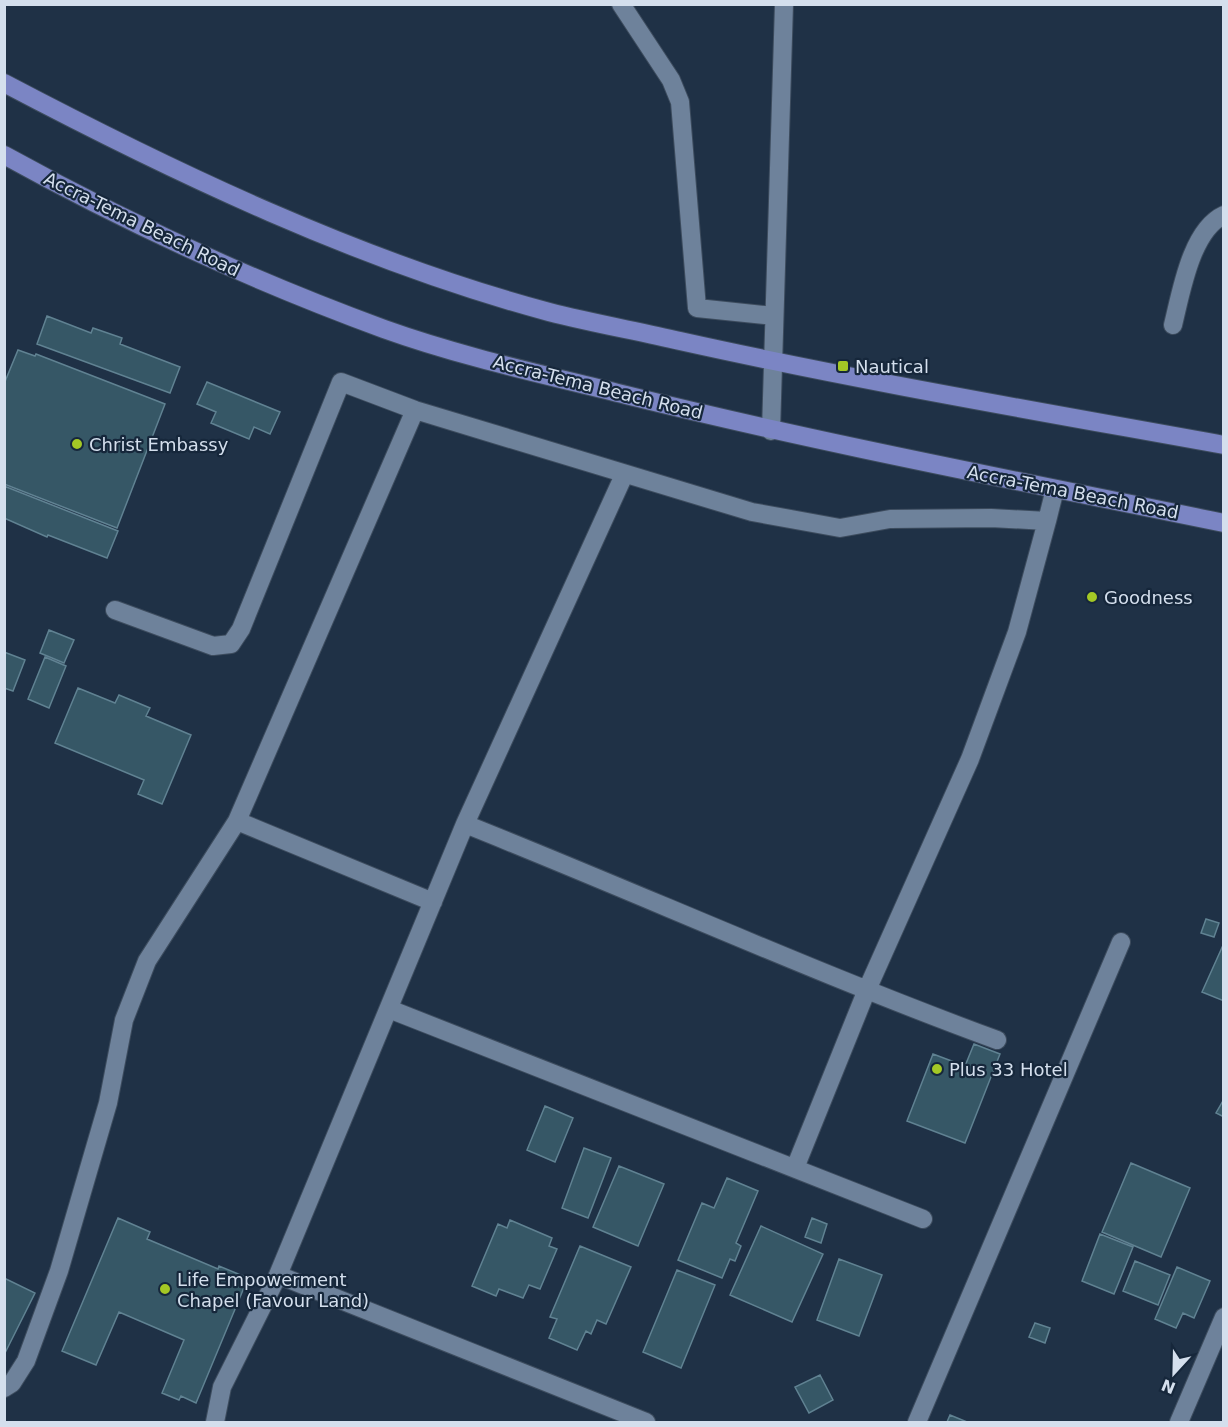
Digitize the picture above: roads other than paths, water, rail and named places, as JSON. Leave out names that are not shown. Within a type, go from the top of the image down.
[{"type":"main road","points":[[4,83],[95,130],[283,218],[420,270],[548,312],[773,362],[1224,446]]},
{"type":"main road","name":"Accra-Tema Beach Road","points":[[4,155],[69,191],[230,269],[387,330],[527,370],[771,431],[1224,523]]},
{"type":"street","points":[[621,4],[651,53],[671,80],[680,102],[696,308],[774,316]]},
{"type":"street","points":[[771,431],[784,4]]},
{"type":"street","points":[[1173,325],[1191,255],[1215,219],[1224,215]]},
{"type":"street","points":[[115,610],[213,646],[231,644],[241,629],[342,382],[415,410],[752,513],[840,528],[890,519],[992,518],[1047,521]]},
{"type":"street","points":[[4,1388],[12,1383],[26,1361],[59,1271],[108,1102],[124,1020],[147,961],[237,821],[415,410]]},
{"type":"street","points":[[215,1422],[222,1387],[278,1275],[465,824],[624,475]]},
{"type":"street","points":[[795,1168],[866,992],[970,759],[1017,632],[1055,489]]},
{"type":"street","points":[[237,821],[433,902]]},
{"type":"street","points":[[465,824],[643,896],[866,992],[997,1040]]},
{"type":"street","points":[[917,1422],[1121,942]]},
{"type":"street","points":[[389,1009],[923,1219]]},
{"type":"street","points":[[278,1275],[646,1422]]},
{"type":"street","points":[[1179,1422],[1224,1317]]},
{"type":"place","name":"Nautical","points":[[843,366]]},
{"type":"place","name":"Christ Embassy","points":[[77,444]]},
{"type":"place","name":"Goodness","points":[[1092,597]]},
{"type":"place","name":"Plus 33 Hotel","points":[[937,1069]]},
{"type":"place","name":"Life Empowerment Chapel (Favour Land)","points":[[165,1289]]}]
